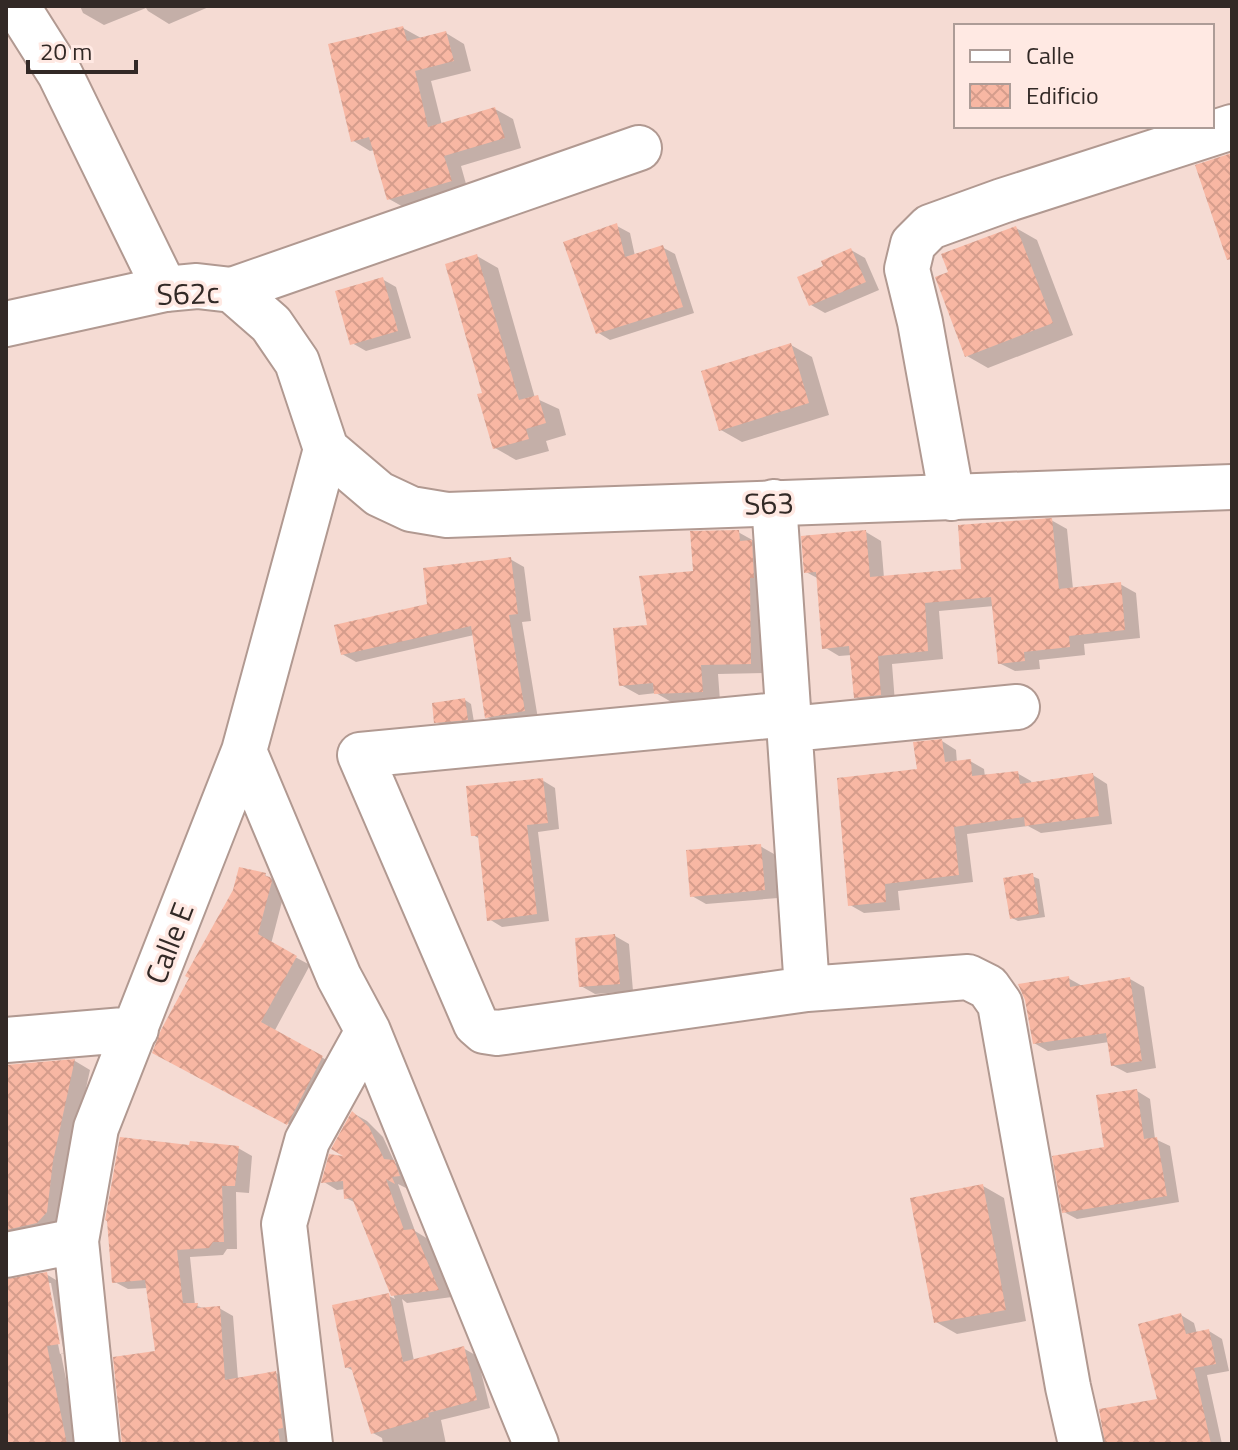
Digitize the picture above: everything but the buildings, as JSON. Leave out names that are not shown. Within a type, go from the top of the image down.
[{"type":"street","points":[[17,6],[60,74],[165,289]]},
{"type":"street","points":[[952,498],[920,322],[907,269],[913,244],[930,227],[1232,127]]},
{"type":"street","points":[[232,290],[639,148]]},
{"type":"street","name":"S62c","points":[[6,324],[165,289],[197,286],[232,290],[271,324],[297,362],[326,449]]},
{"type":"street","name":"S63","points":[[326,449],[379,494],[411,509],[447,515],[1232,487]]},
{"type":"street","name":"Calle E","points":[[97,1444],[76,1241],[96,1128],[244,751],[326,449]]},
{"type":"street","points":[[774,502],[807,989]]},
{"type":"street","points":[[1017,707],[790,721],[360,755],[476,1024],[484,1031],[497,1033],[807,989],[968,977],[988,987],[1000,1004],[1068,1387],[1081,1444]]},
{"type":"street","points":[[244,751],[339,977],[368,1031],[536,1444]]},
{"type":"street","points":[[6,1040],[136,1029]]},
{"type":"street","points":[[310,1444],[284,1224],[307,1141],[368,1031]]},
{"type":"street","points":[[6,1255],[76,1241]]}]
